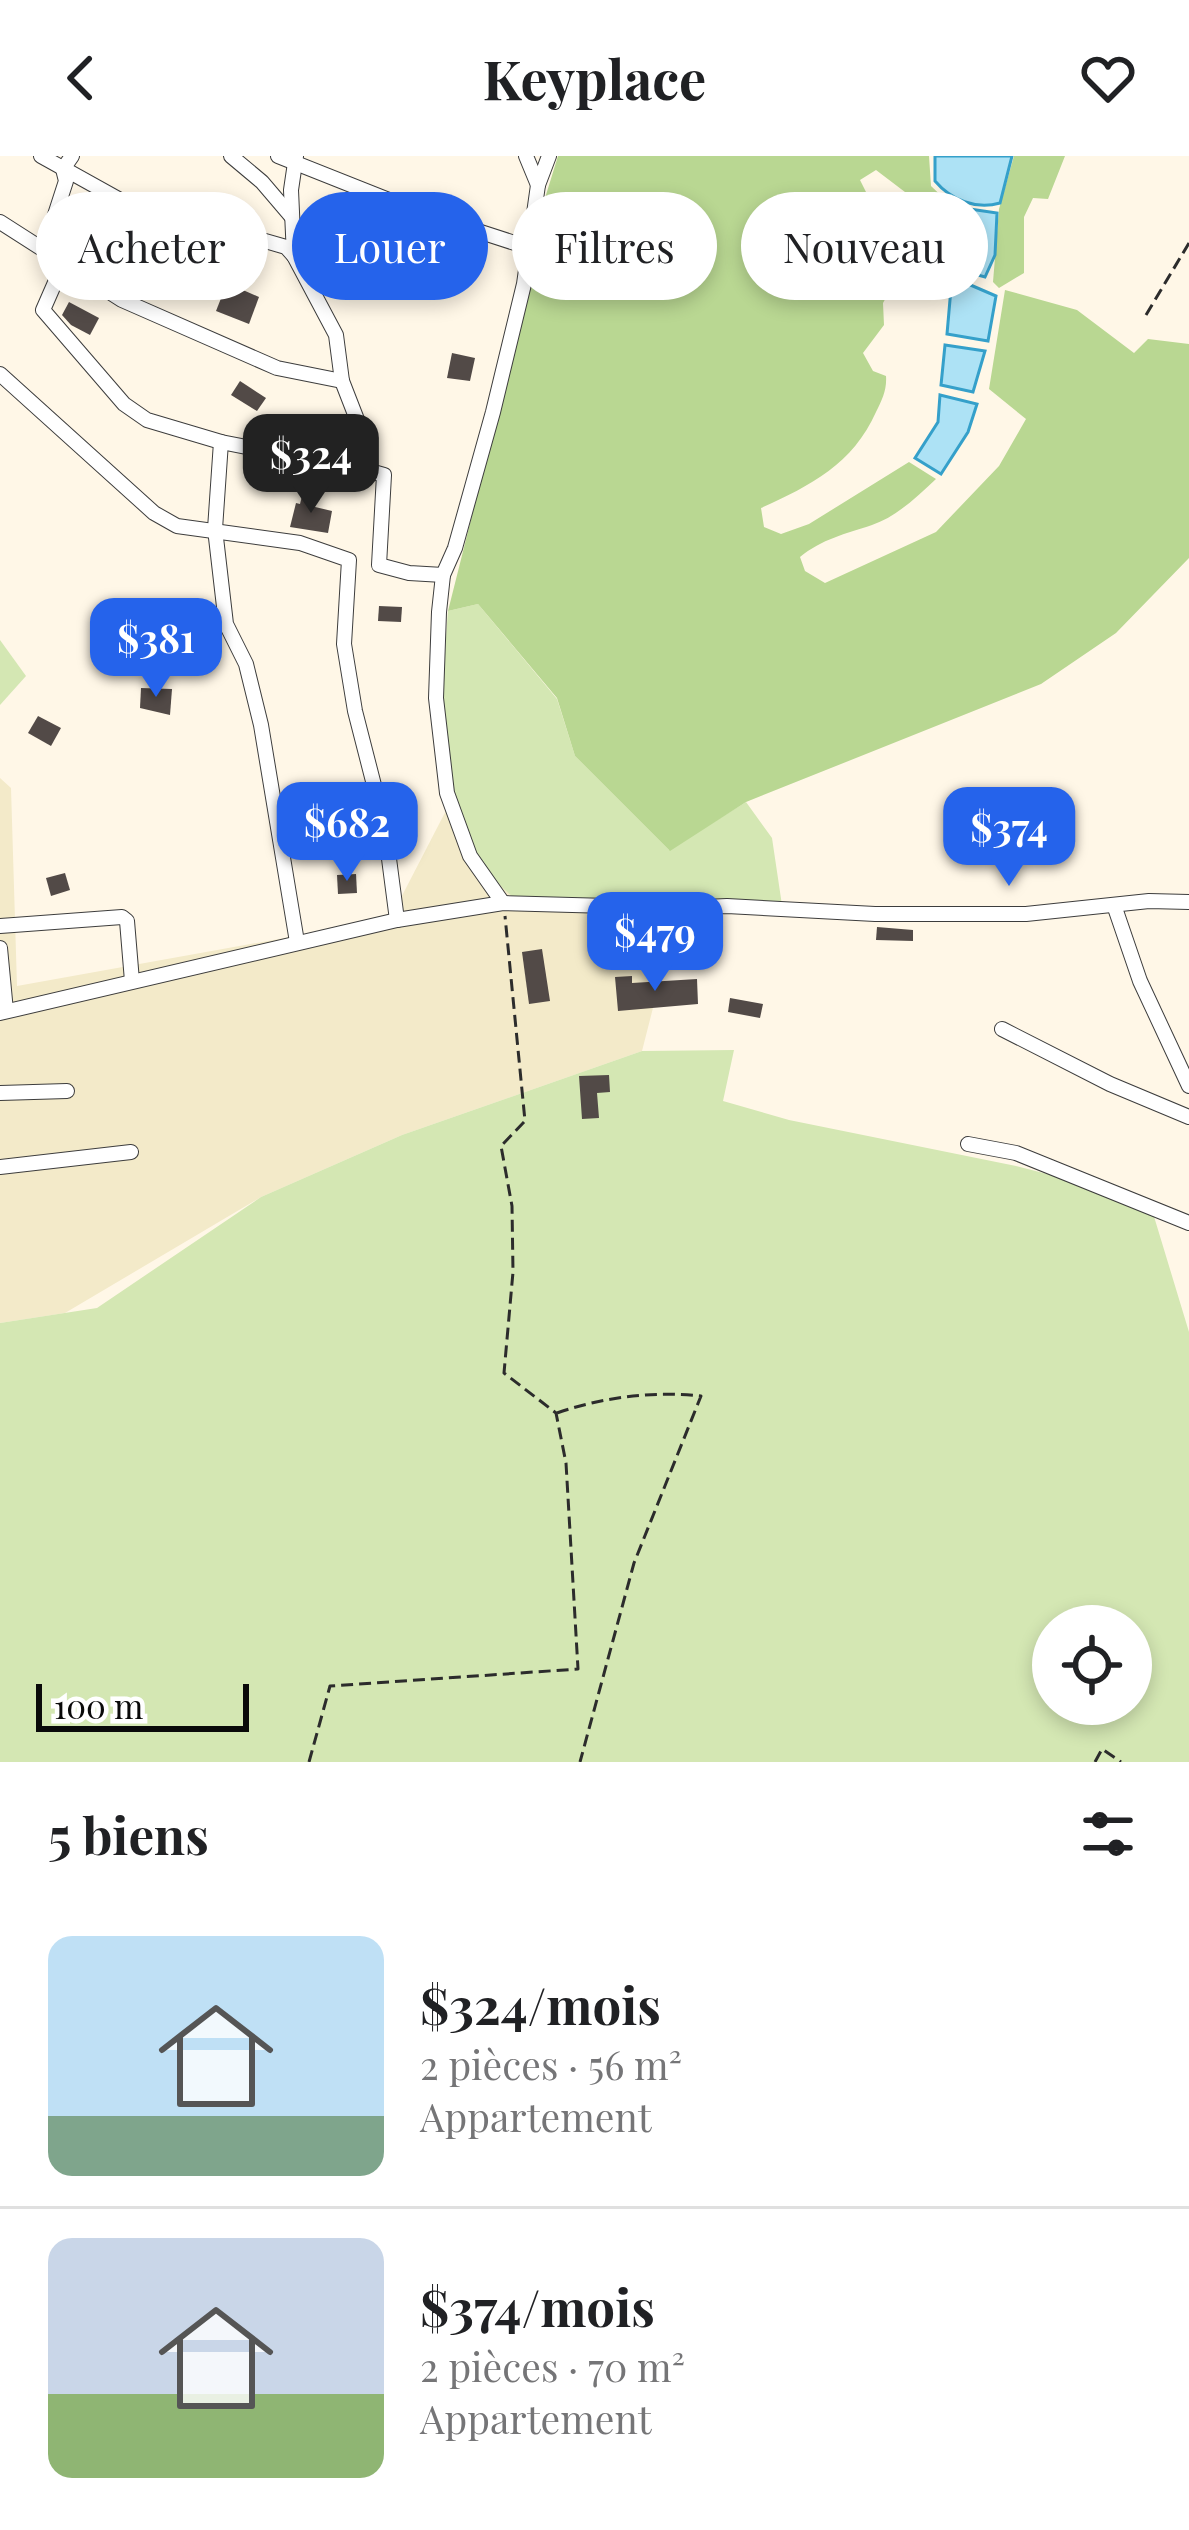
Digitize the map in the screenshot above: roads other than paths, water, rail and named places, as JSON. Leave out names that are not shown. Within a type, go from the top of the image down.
[{"type":"street","points":[[41,156],[68,162],[131,206],[286,247],[292,254]]},
{"type":"street","points":[[231,156],[292,216]]},
{"type":"street","points":[[278,156],[512,243]]},
{"type":"street","points":[[526,156],[538,185]]},
{"type":"street","points":[[537,192],[549,156]]},
{"type":"street","points":[[293,192],[295,159]]},
{"type":"street","points":[[63,192],[68,162]]},
{"type":"street","points":[[0,222],[36,244]]},
{"type":"street","points":[[47,300],[43,310],[124,404],[147,420],[221,442],[384,475],[379,565]]},
{"type":"street","points":[[122,300],[277,368],[342,382]]},
{"type":"street","points":[[317,300],[336,335],[342,382],[370,453],[370,472]]},
{"type":"street","points":[[503,903],[470,856],[448,793],[436,698],[443,575],[455,548],[520,300]]},
{"type":"street","points":[[0,374],[154,513],[177,526],[300,543],[409,574],[443,575]]},
{"type":"street","points":[[221,442],[215,529],[226,624],[245,664],[261,725],[297,942]]},
{"type":"street","points":[[349,560],[344,644],[385,828],[397,920]]},
{"type":"street","points":[[0,948],[3,1012],[397,920],[503,903],[1026,914],[1189,902]]},
{"type":"street","points":[[1114,905],[1140,981],[1189,1086]]},
{"type":"street","points":[[0,926],[122,917],[127,921],[132,981]]},
{"type":"street","points":[[1002,1029],[1189,1118]]},
{"type":"street","points":[[0,1093],[68,1090]]},
{"type":"street","points":[[968,1144],[1016,1153],[1189,1223]]},
{"type":"street","points":[[0,1167],[130,1152]]},
{"type":"water","points":[[935,156],[1012,156],[1000,203],[988,205],[988,192],[948,192],[935,181]]},
{"type":"water","points":[[988,212],[997,213],[995,255],[988,270]]},
{"type":"water","points":[[988,293],[996,296],[988,341],[947,334],[950,300],[988,300]]},
{"type":"water","points":[[945,345],[985,351],[973,392],[941,385]]},
{"type":"water","points":[[940,395],[977,404],[968,432],[941,474],[915,458],[938,422]]}]
